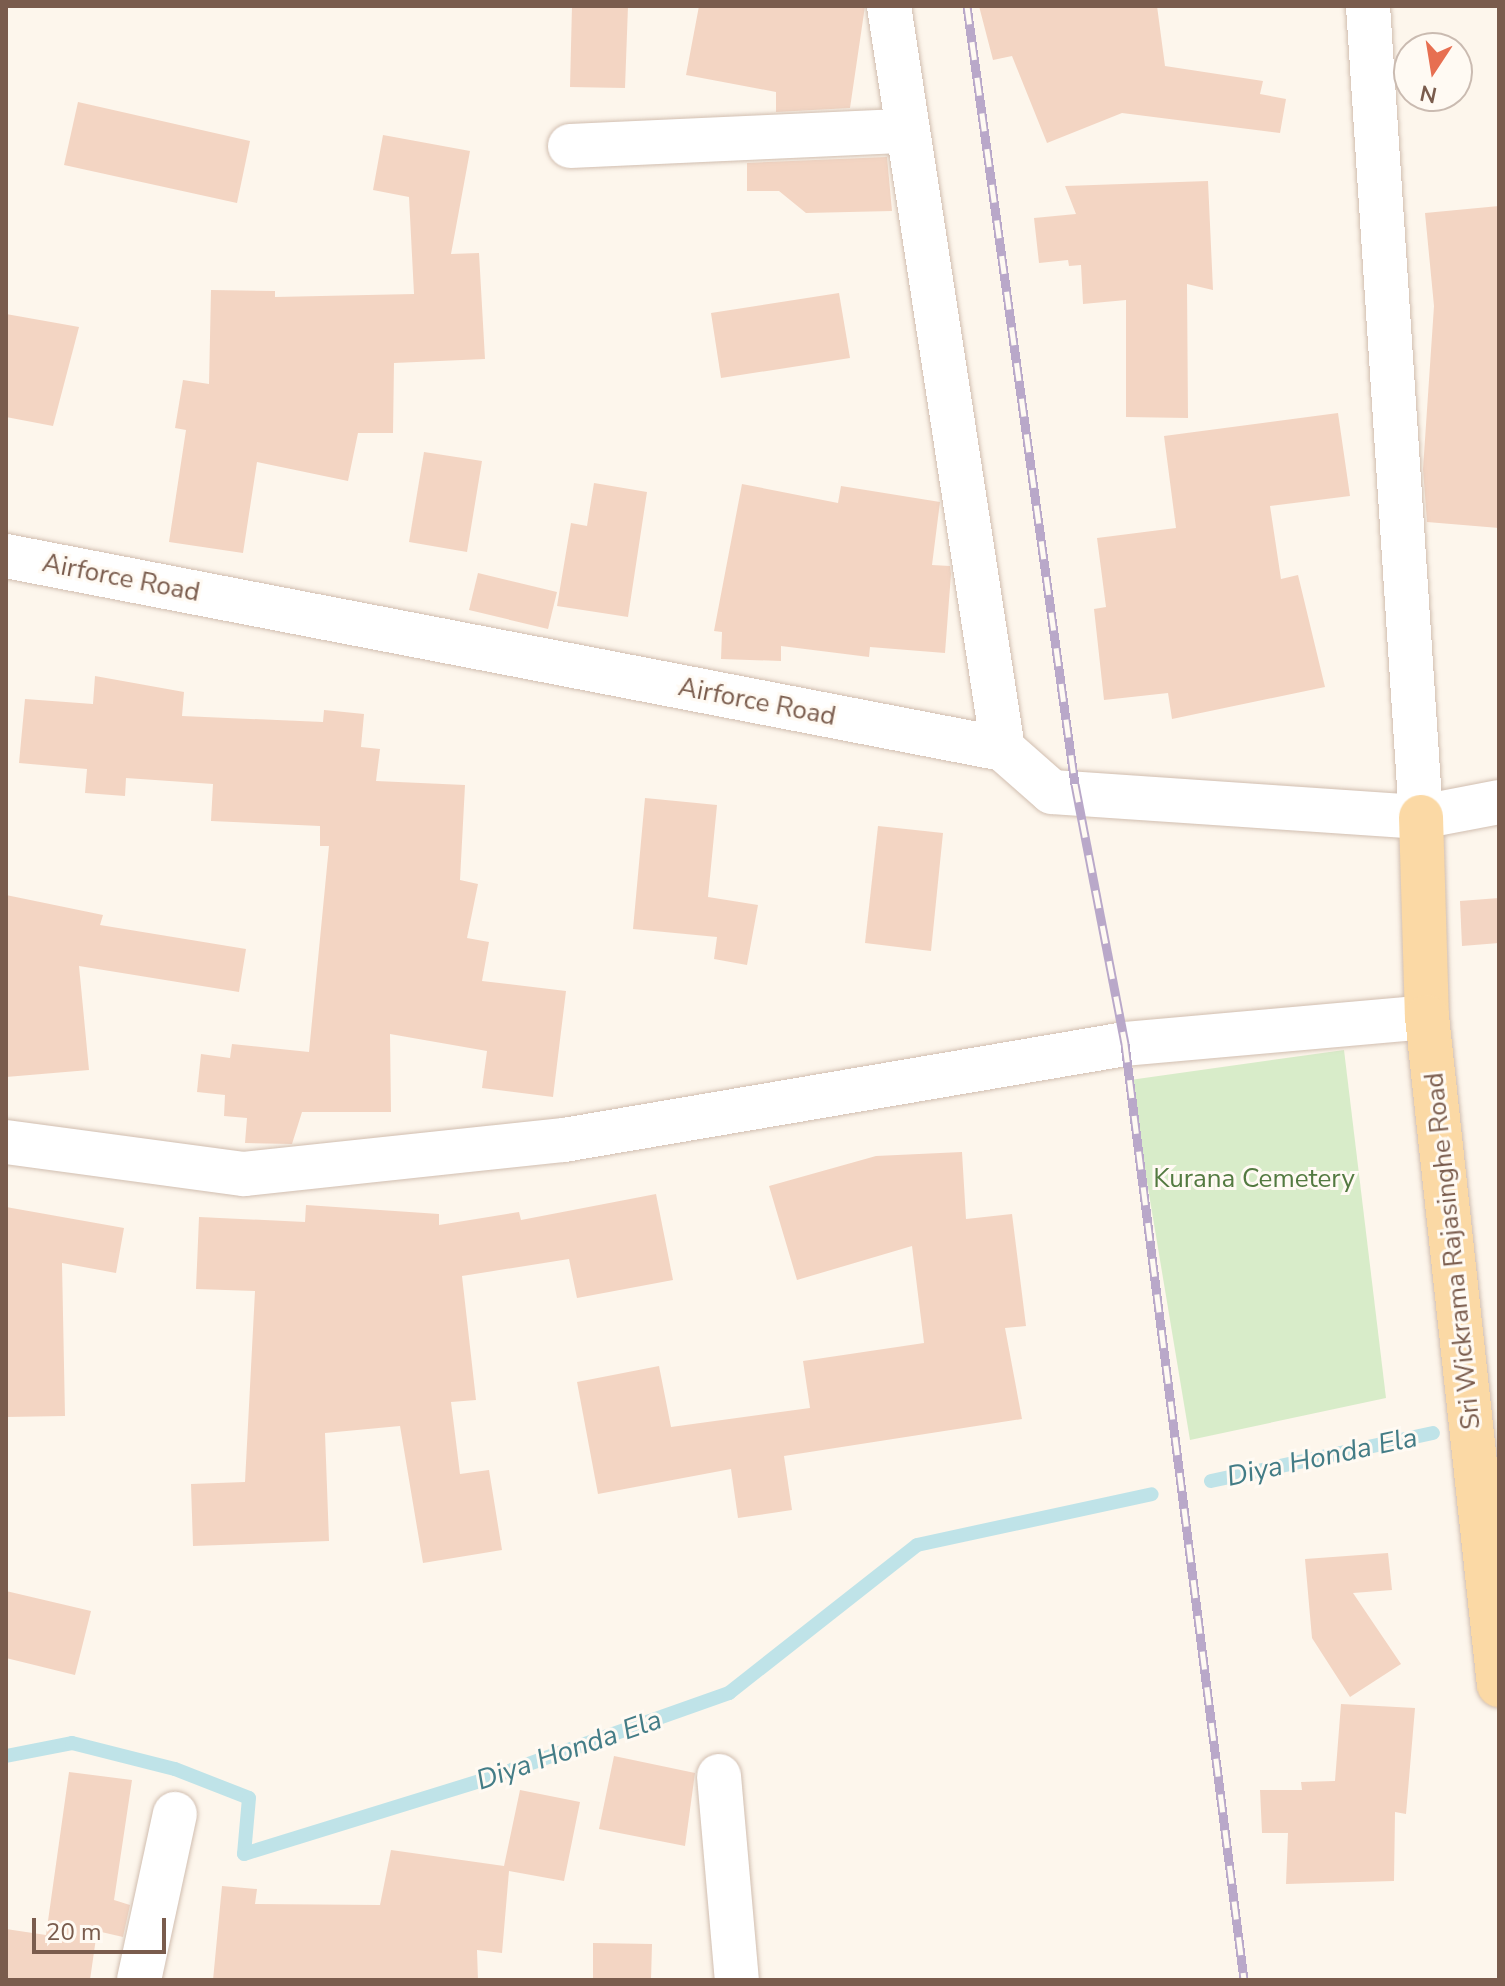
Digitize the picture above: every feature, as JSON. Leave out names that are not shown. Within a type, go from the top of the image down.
[{"type":"main road","name":"Sri Wickrama Rajasinghe Road","points":[[1421,817],[1427,1017],[1499,1685]]},
{"type":"street","points":[[889,6],[1003,749],[1052,792],[1421,817],[1499,802]]},
{"type":"street","points":[[1368,6],[1421,817]]},
{"type":"street","points":[[570,146],[906,131]]},
{"type":"street","name":"Airforce Road","points":[[6,556],[1003,749]]},
{"type":"street","points":[[6,1142],[244,1174],[564,1140],[1125,1044],[1427,1017]]},
{"type":"street","points":[[719,1776],[737,1980]]},
{"type":"street","points":[[139,1980],[175,1814]]},
{"type":"green space","name":"Kurana Cemetery","points":[[1344,1050],[1386,1398],[1190,1440],[1130,1080]]},
{"type":"building","points":[[572,6],[628,6],[625,88],[570,87]]},
{"type":"building","points":[[699,6],[865,6],[850,108],[776,112],[776,92],[686,75]]},
{"type":"building","points":[[979,6],[1157,6],[1165,66],[1263,81],[1260,94],[1286,99],[1280,133],[1122,113],[1047,143],[1012,56],[993,60]]},
{"type":"building","points":[[78,102],[250,141],[237,203],[64,165]]},
{"type":"building","points":[[383,135],[470,151],[451,254],[479,253],[485,359],[394,363],[393,433],[358,433],[348,481],[257,462],[243,553],[169,542],[186,430],[175,428],[183,380],[209,384],[211,290],[275,291],[275,297],[414,294],[409,197],[373,190]]},
{"type":"building","points":[[887,157],[892,211],[806,213],[779,191],[747,191],[747,163]]},
{"type":"building","points":[[1208,181],[1213,290],[1187,284],[1188,418],[1126,417],[1126,300],[1083,304],[1081,265],[1069,266],[1068,260],[1039,263],[1034,218],[1076,214],[1065,186]]},
{"type":"building","points":[[1499,206],[1499,528],[1427,522],[1423,469],[1434,306],[1425,213]]},
{"type":"building","points":[[839,293],[850,358],[721,378],[711,313]]},
{"type":"building","points":[[6,314],[79,327],[53,426],[6,417]]},
{"type":"building","points":[[1338,413],[1350,496],[1270,506],[1281,579],[1298,575],[1325,687],[1172,719],[1168,693],[1104,700],[1094,609],[1106,607],[1097,538],[1176,528],[1164,436]]},
{"type":"building","points":[[424,452],[482,461],[467,552],[409,542]]},
{"type":"building","points":[[594,483],[647,492],[628,617],[557,606],[571,523],[587,526]]},
{"type":"building","points":[[742,484],[838,503],[841,486],[940,502],[932,565],[950,566],[945,653],[870,647],[869,657],[781,646],[781,661],[721,659],[722,632],[714,631]]},
{"type":"building","points":[[478,573],[557,592],[548,629],[469,610]]},
{"type":"building","points":[[95,676],[184,692],[182,716],[323,722],[324,710],[364,714],[361,747],[380,749],[376,781],[465,785],[460,880],[478,884],[467,938],[489,942],[482,981],[566,991],[553,1097],[482,1088],[487,1051],[390,1034],[391,1112],[302,1112],[292,1144],[245,1143],[247,1118],[224,1116],[225,1095],[197,1092],[201,1054],[230,1058],[232,1044],[309,1052],[329,846],[320,846],[320,826],[211,821],[213,784],[126,778],[125,796],[85,793],[87,769],[19,763],[25,699],[93,704]]},
{"type":"building","points":[[645,798],[717,805],[708,897],[758,905],[747,965],[714,959],[717,937],[633,929]]},
{"type":"building","points":[[878,826],[943,833],[931,951],[865,943]]},
{"type":"building","points":[[6,895],[103,915],[100,925],[246,949],[239,992],[79,966],[89,1070],[6,1077]]},
{"type":"building","points":[[1499,898],[1499,943],[1462,946],[1460,901]]},
{"type":"building","points":[[962,1152],[966,1219],[1012,1214],[1026,1326],[1005,1328],[1022,1419],[784,1456],[792,1510],[738,1518],[731,1469],[598,1494],[577,1382],[659,1366],[671,1427],[810,1408],[803,1361],[924,1343],[912,1246],[797,1280],[769,1186],[876,1156]]},
{"type":"building","points":[[656,1194],[673,1280],[577,1298],[569,1259],[462,1276],[476,1400],[451,1402],[460,1474],[489,1470],[502,1550],[423,1563],[400,1426],[325,1433],[329,1541],[193,1546],[191,1484],[245,1482],[255,1291],[196,1289],[199,1217],[305,1222],[306,1205],[439,1214],[439,1225],[519,1212],[521,1220]]},
{"type":"building","points":[[6,1207],[124,1228],[116,1273],[62,1263],[65,1416],[6,1417]]},
{"type":"building","points":[[1388,1553],[1392,1590],[1353,1593],[1401,1664],[1350,1697],[1312,1638],[1305,1559]]},
{"type":"building","points":[[6,1591],[91,1611],[75,1675],[6,1658]]},
{"type":"building","points":[[1341,1704],[1415,1708],[1406,1814],[1395,1812],[1394,1881],[1286,1884],[1288,1833],[1262,1833],[1260,1790],[1302,1790],[1301,1782],[1335,1781]]},
{"type":"building","points":[[614,1756],[695,1773],[685,1846],[599,1829]]},
{"type":"building","points":[[69,1772],[132,1780],[114,1900],[130,1905],[123,1937],[97,1931],[90,1980],[6,1980],[6,1929],[46,1935]]},
{"type":"building","points":[[520,1790],[580,1802],[564,1881],[509,1871],[502,1953],[477,1950],[478,1980],[213,1980],[222,1886],[257,1889],[255,1904],[380,1905],[391,1850],[504,1866]]},
{"type":"building","points":[[593,1943],[652,1944],[651,1980],[593,1980]]},
{"type":"waterway","name":"Diya Honda Ela","points":[[1211,1481],[1433,1433]]},
{"type":"waterway","name":"Diya Honda Ela","points":[[6,1756],[72,1743],[175,1769],[249,1798],[244,1854],[489,1778],[729,1693],[917,1545],[1152,1494]]},
{"type":"railway","points":[[967,6],[1075,784],[1125,1044],[1244,1980]]}]
